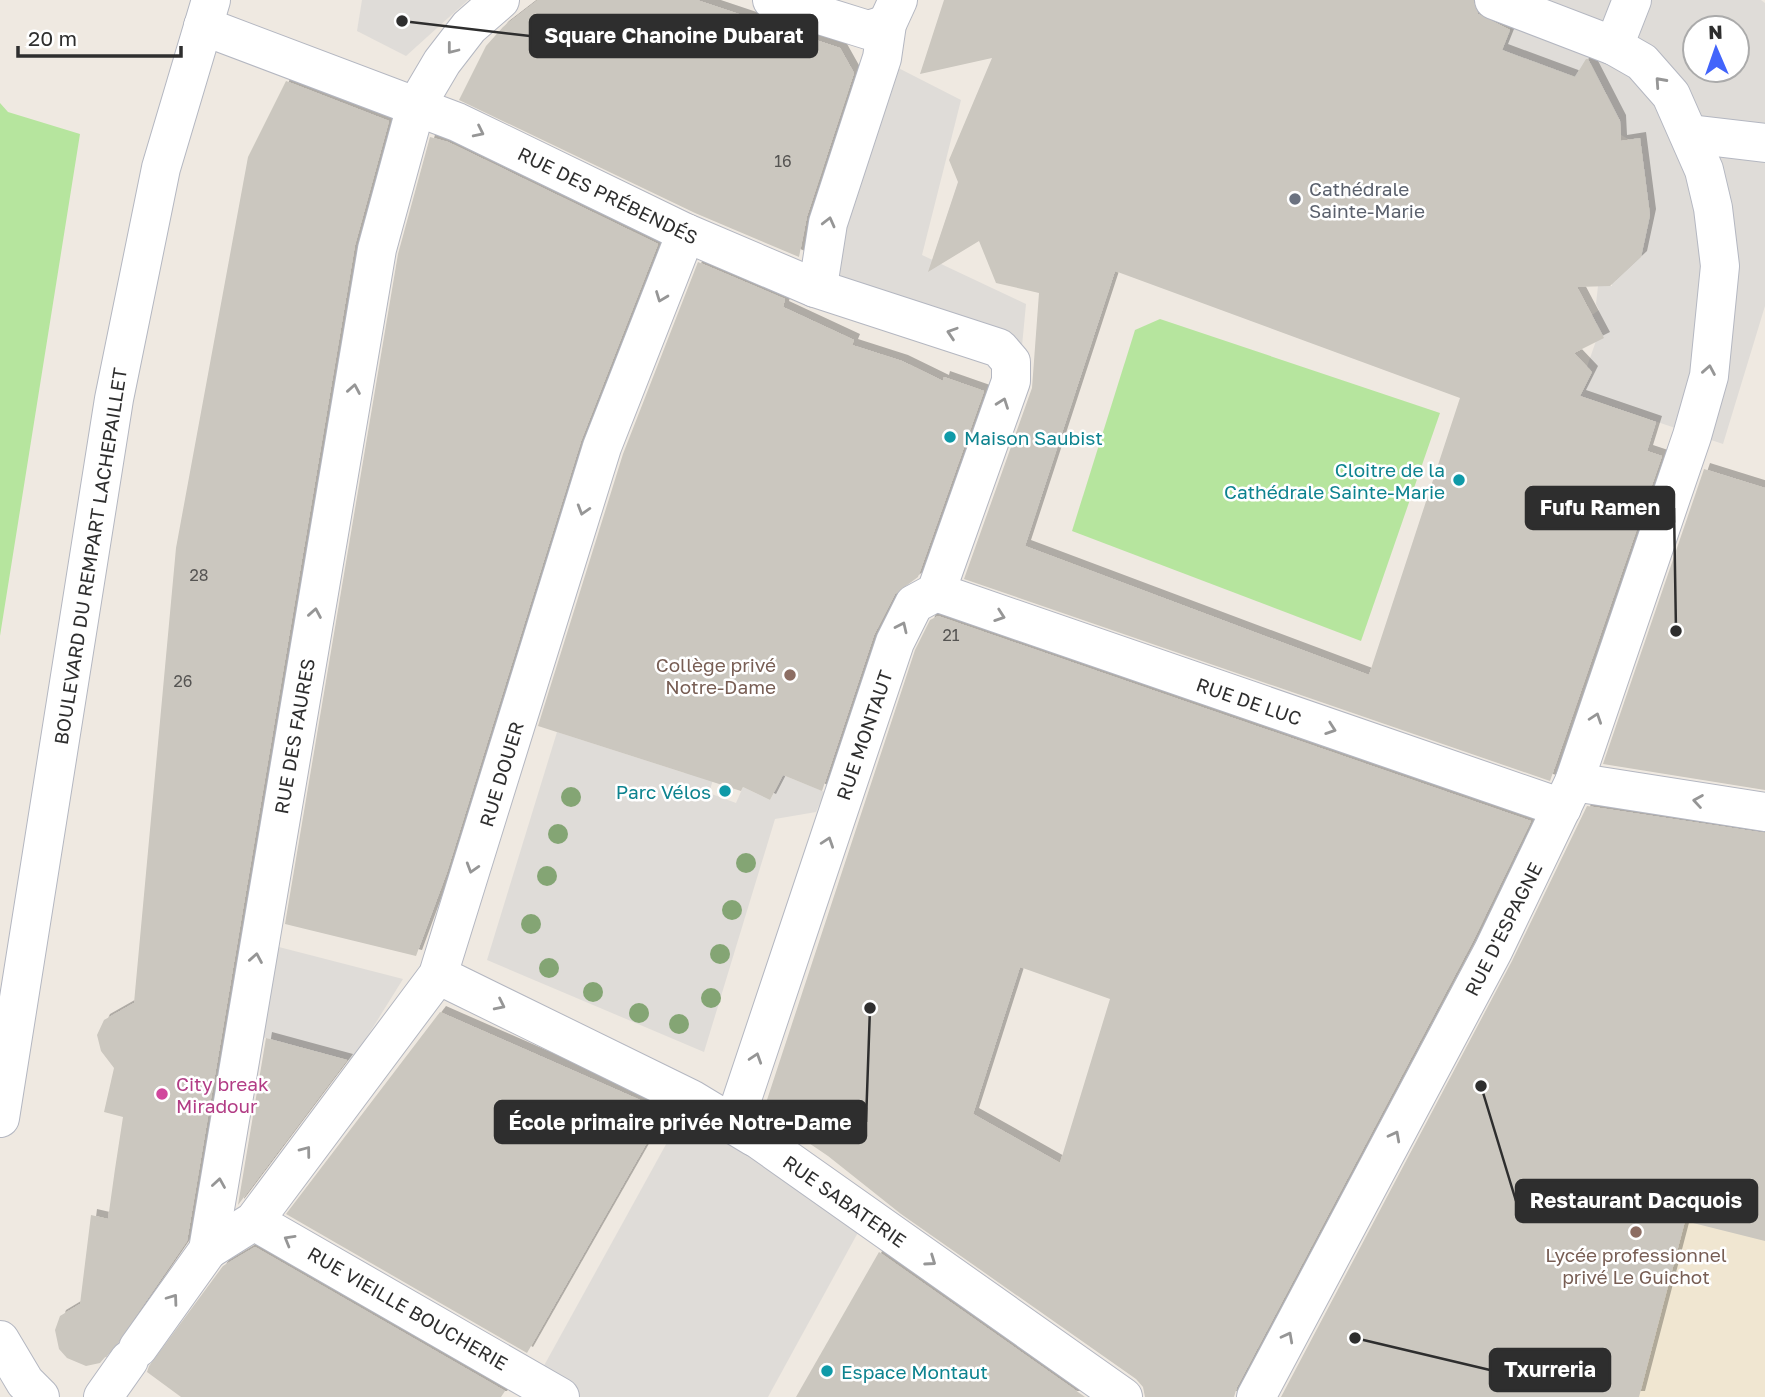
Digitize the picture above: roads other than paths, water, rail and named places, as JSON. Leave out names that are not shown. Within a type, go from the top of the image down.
[{"type":"street","name":"RUE DES FAURES","points":[[103,1397],[208,1250],[377,249],[416,106],[442,62],[469,27],[500,0]]},
{"type":"street","points":[[772,0],[868,30],[893,12]]},
{"type":"street","name":"RUE D'ESPAGNE","points":[[1256,1397],[1493,951],[1568,795],[1692,436],[1709,376],[1720,266],[1704,170],[1671,95],[1642,62],[1614,46],[1494,0]]},
{"type":"street","points":[[1614,46],[1632,0]]},
{"type":"street","points":[[815,288],[819,280],[828,223],[882,58],[893,12]]},
{"type":"street","name":"RUE DES PRÉBENDÉS","points":[[207,13],[457,122],[686,233],[815,288],[999,348],[1011,362],[1011,381],[936,592]]},
{"type":"street","name":"BOULEVARD DU REMPART LACHEPAILLET","points":[[0,1118],[114,399],[162,168],[207,13]]},
{"type":"street","points":[[1690,134],[1765,144]]},
{"type":"street","name":"RUE DOUER","points":[[208,1250],[254,1221],[438,975],[602,447],[686,233]]},
{"type":"street","name":"RUE DE LUC","points":[[936,592],[1568,795],[1765,811]]},
{"type":"street","name":"RUE MONTAUT","points":[[744,1130],[895,642],[914,604],[936,592]]},
{"type":"street","name":"RUE SABATERIE","points":[[438,975],[744,1130],[1123,1397]]},
{"type":"street","name":"RUE VIEILLE BOUCHERIE","points":[[254,1221],[560,1397]]},
{"type":"street","points":[[0,1340],[25,1382],[40,1397]]},
{"type":"place","name":"Square Chanoine Dubarat","points":[[402,21]]},
{"type":"place","name":"Cathédrale Sainte-Marie","points":[[1295,199]]},
{"type":"place","name":"Maison Saubist","points":[[950,437]]},
{"type":"place","name":"Cloitre de la Cathédrale Sainte-Marie","points":[[1459,480]]},
{"type":"place","name":"Fufu Ramen","points":[[1676,631]]},
{"type":"place","name":"Collège privé Notre-Dame","points":[[790,675]]},
{"type":"place","name":"Parc Vélos","points":[[725,791]]},
{"type":"place","name":"École primaire privée Notre-Dame","points":[[870,1008]]},
{"type":"place","name":"Restaurant Dacquois","points":[[1481,1086]]},
{"type":"place","name":"City break Miradour","points":[[162,1094]]},
{"type":"place","name":"Lycée professionnel privé Le Guichot","points":[[1636,1232]]},
{"type":"place","name":"Txurreria","points":[[1355,1338]]},
{"type":"place","name":"Espace Montaut","points":[[827,1371]]}]
